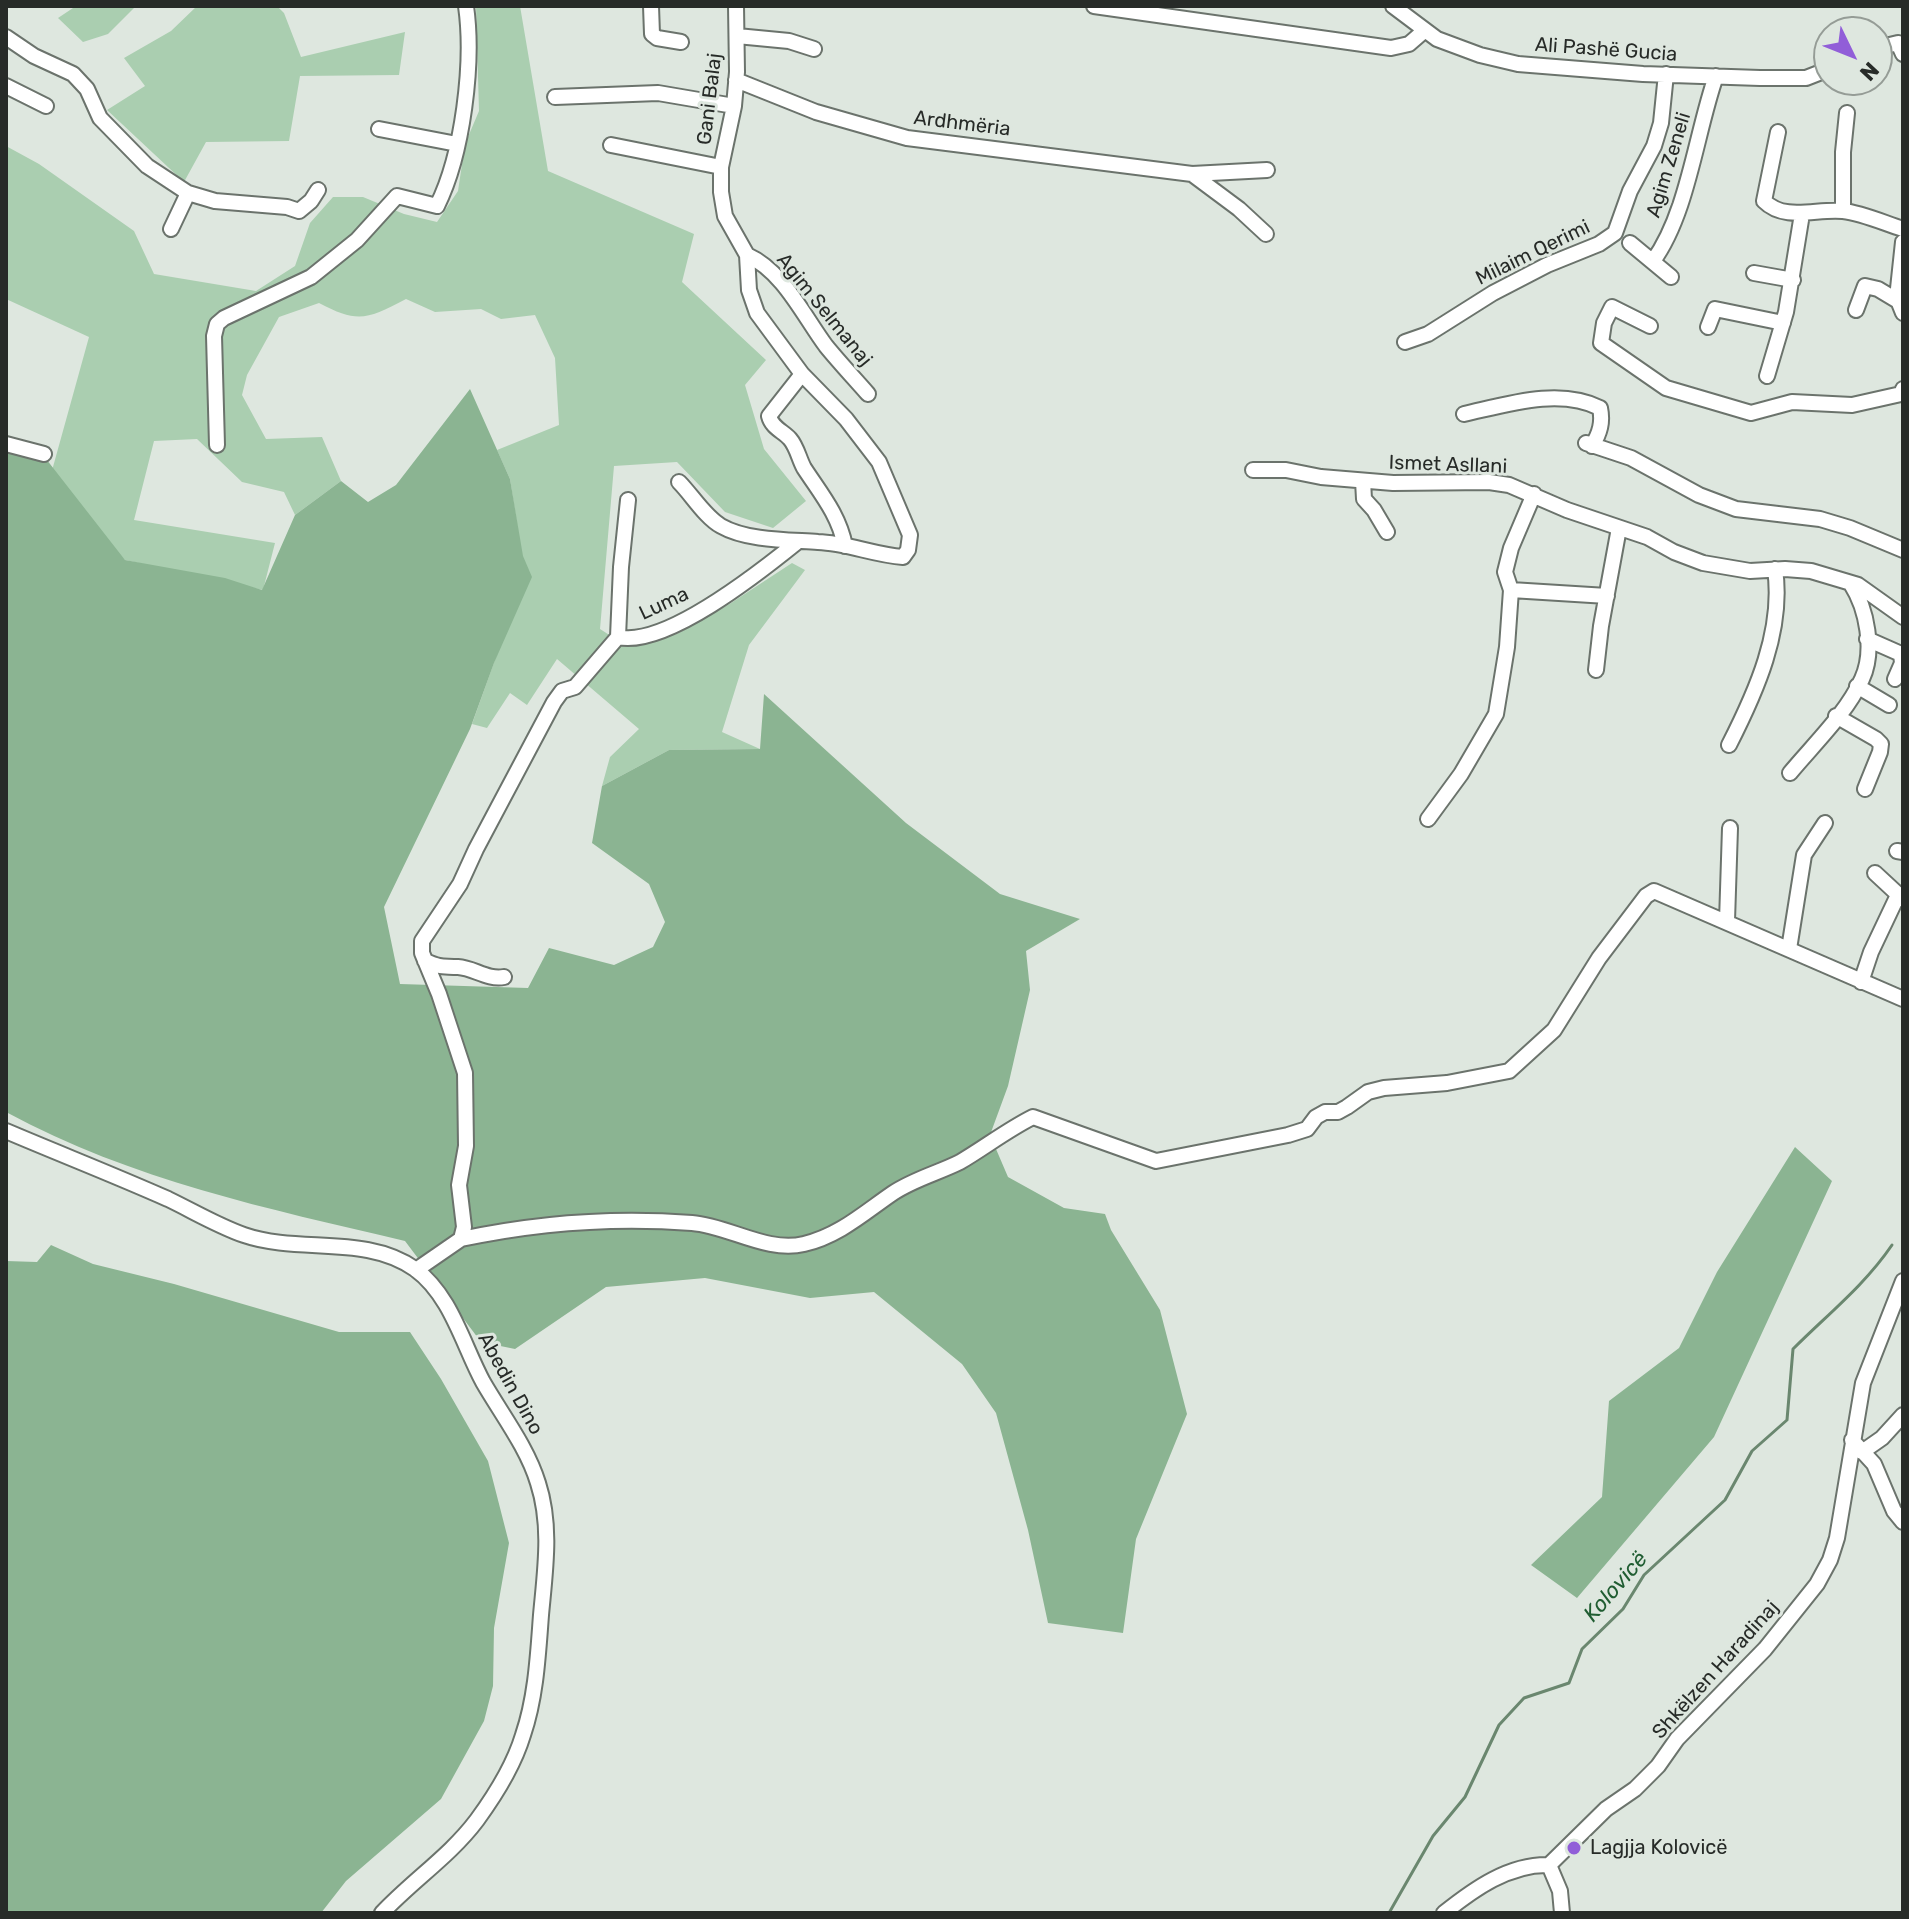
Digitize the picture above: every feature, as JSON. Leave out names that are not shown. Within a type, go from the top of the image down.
[{"type":"street","points":[[217,445],[214,336],[217,324],[311,277],[357,240],[397,196],[437,206],[450,181],[457,144],[469,60],[466,6]]},
{"type":"street","points":[[651,6],[652,34],[657,38],[681,42]]},
{"type":"street","name":"Gani Balaj","points":[[736,6],[734,106],[721,167],[721,192],[725,216],[747,255]]},
{"type":"street","points":[[1094,6],[1391,48],[1409,44],[1424,31]]},
{"type":"street","name":"Ali Pashë Gucia","points":[[1393,6],[1424,31],[1461,49],[1518,64],[1795,79],[1813,74]]},
{"type":"street","name":"Gani Balaj","points":[[737,36],[789,41],[814,49]]},
{"type":"street","points":[[6,37],[34,56],[73,74],[87,89],[100,118],[147,166],[188,193],[215,201],[287,207],[299,211],[318,190]]},
{"type":"street","name":"Milaim Qerimi","points":[[1405,342],[1428,334],[1493,293],[1547,265],[1599,244],[1615,233],[1630,191],[1654,146],[1661,123],[1666,74]]},
{"type":"street","name":"Agim Zeneli","points":[[1653,261],[1665,245],[1675,217],[1716,76]]},
{"type":"street","name":"Ardhmëria","points":[[736,80],[816,112],[907,138],[1192,174],[1267,170]]},
{"type":"street","points":[[6,86],[46,106]]},
{"type":"street","points":[[555,97],[616,92],[658,93],[734,106]]},
{"type":"street","points":[[1843,211],[1843,152],[1847,113]]},
{"type":"street","points":[[379,129],[457,144]]},
{"type":"street","points":[[1778,132],[1764,201],[1770,208],[1802,214],[1843,211],[1903,229]]},
{"type":"street","name":"Gani Balaj","points":[[611,145],[721,167]]},
{"type":"street","name":"Ardhmëria","points":[[1192,174],[1239,209],[1266,234]]},
{"type":"street","points":[[171,229],[188,193]]},
{"type":"street","points":[[1767,376],[1793,280],[1802,214]]},
{"type":"street","points":[[1901,307],[1903,242]]},
{"type":"street","points":[[1630,243],[1671,277]]},
{"type":"street","points":[[679,482],[721,526],[796,543],[818,542],[903,557],[908,550],[910,535],[879,462],[846,419],[802,374],[757,313],[749,290],[747,255]]},
{"type":"street","name":"Agim Selmanaj","points":[[747,255],[773,273],[828,348],[868,394]]},
{"type":"street","points":[[1754,273],[1793,280]]},
{"type":"street","points":[[1856,310],[1865,286],[1878,289],[1901,307]]},
{"type":"street","points":[[1650,326],[1612,307],[1604,323],[1601,343],[1666,388],[1728,408],[1751,413],[1792,402],[1852,405],[1901,394],[1903,389]]},
{"type":"street","points":[[1708,327],[1715,309],[1783,323]]},
{"type":"street","points":[[802,374],[769,416],[771,423],[791,440],[802,464],[831,507],[841,526],[845,546]]},
{"type":"street","points":[[1464,414],[1535,399],[1591,403],[1600,408],[1602,418],[1599,434],[1589,444],[1631,458],[1699,495],[1736,509],[1820,519],[1903,550]]},
{"type":"street","points":[[6,444],[44,454]]},
{"type":"street","name":"Ismet Asllani","points":[[1253,470],[1286,470],[1363,481],[1429,484],[1489,482],[1509,485],[1567,510],[1647,537],[1703,563],[1750,571],[1811,571],[1851,583],[1903,617]]},
{"type":"street","name":"Ismet Asllani","points":[[1363,481],[1364,499],[1387,532]]},
{"type":"street","points":[[1428,819],[1461,774],[1496,714],[1507,647],[1511,590],[1505,572],[1511,548],[1534,494]]},
{"type":"street","name":"Luma","points":[[628,500],[618,637],[641,637],[692,616],[796,543]]},
{"type":"street","points":[[1596,670],[1619,528]]},
{"type":"street","points":[[1769,674],[1781,627],[1780,569]]},
{"type":"street","points":[[1729,745],[1756,684],[1772,636],[1780,569]]},
{"type":"street","points":[[1790,773],[1863,678],[1867,639],[1860,599],[1851,583]]},
{"type":"street","points":[[1511,590],[1607,596]]},
{"type":"street","points":[[461,1239],[464,1227],[459,1185],[466,1146],[465,1073],[425,961],[422,941],[460,884],[554,702],[562,691],[575,687],[618,637]]},
{"type":"street","points":[[1867,639],[1901,654],[1902,663],[1895,679]]},
{"type":"street","points":[[1857,686],[1889,705]]},
{"type":"street","points":[[1836,716],[1881,744],[1865,789]]},
{"type":"street","points":[[1789,949],[1804,855],[1825,823]]},
{"type":"street","points":[[1727,921],[1730,828]]},
{"type":"street","points":[[1861,982],[1871,952],[1901,897],[1875,873]]},
{"type":"street","points":[[416,1270],[461,1239],[554,1225],[638,1220],[696,1223],[785,1247],[804,1244],[825,1237],[856,1220],[902,1187],[957,1163],[1033,1117],[1156,1161],[1307,1129],[1316,1117],[1325,1112],[1338,1112],[1368,1092],[1447,1083],[1509,1071],[1554,1030],[1599,958],[1650,893],[1663,894],[1903,999]]},
{"type":"street","points":[[425,961],[446,969],[458,967],[494,978],[504,977]]},
{"type":"street","name":"Abedin Dino","points":[[6,1131],[126,1181],[242,1235],[272,1243],[378,1253],[416,1270],[429,1282],[450,1313],[470,1357],[529,1459],[539,1484],[545,1513],[546,1549],[533,1696],[523,1735],[510,1768],[452,1851],[382,1913]]},
{"type":"street","name":"Shkëlzen Haradinaj","points":[[1549,1865],[1606,1809],[1635,1789],[1658,1766],[1677,1739],[1765,1649],[1817,1584],[1837,1538],[1863,1383],[1903,1281]]},
{"type":"street","points":[[1862,1452],[1882,1438],[1903,1415]]},
{"type":"street","points":[[1852,1440],[1874,1464],[1894,1511],[1903,1522]]},
{"type":"street","points":[[1444,1913],[1468,1893],[1491,1880],[1511,1871],[1549,1865],[1560,1891],[1562,1913]]},
{"type":"green space","points":[[76,6],[136,6],[108,34],[83,42],[58,18]]},
{"type":"green space","points":[[197,6],[277,6],[284,13],[301,57],[405,32],[399,75],[300,76],[289,141],[206,142],[184,182],[107,110],[145,86],[124,58],[171,31]]},
{"type":"green space","points":[[476,6],[520,6],[548,171],[694,234],[682,282],[766,360],[745,385],[764,449],[806,501],[773,528],[725,512],[677,462],[614,466],[600,629],[625,645],[677,634],[792,563],[805,570],[749,645],[722,732],[760,749],[669,750],[602,786],[610,757],[639,729],[557,659],[527,705],[510,693],[487,728],[472,724],[525,576],[510,479],[497,450],[559,425],[555,358],[535,315],[501,319],[481,309],[435,312],[406,299],[372,315],[344,314],[319,303],[279,317],[247,375],[242,395],[266,439],[322,437],[341,481],[295,515],[284,492],[242,482],[197,439],[154,441],[134,520],[275,543],[263,590],[125,560],[43,503],[89,337],[6,299],[6,146],[39,164],[134,231],[154,274],[256,291],[295,266],[310,223],[333,197],[363,197],[404,214],[437,222],[458,191],[465,144],[479,111]]},
{"type":"green space","points":[[470,389],[510,479],[523,556],[532,577],[494,663],[470,729],[384,907],[400,984],[528,988],[549,948],[614,965],[653,947],[665,922],[649,884],[592,843],[602,786],[669,750],[760,749],[764,694],[906,823],[1000,894],[1080,919],[1026,951],[1030,990],[1008,1086],[990,1135],[1008,1177],[1064,1208],[1105,1214],[1111,1230],[1160,1310],[1187,1414],[1136,1539],[1123,1633],[1048,1623],[1028,1530],[996,1413],[962,1364],[874,1292],[810,1298],[705,1278],[606,1287],[515,1349],[481,1342],[405,1241],[201,1190],[103,1157],[6,1112],[6,447],[43,455],[125,560],[225,578],[262,590],[295,515],[341,481],[368,502],[396,485]]},
{"type":"green space","points":[[1795,1147],[1832,1181],[1714,1437],[1577,1598],[1531,1565],[1602,1497],[1609,1401],[1679,1348],[1717,1272]]},
{"type":"green space","points":[[51,1245],[93,1264],[339,1332],[410,1332],[488,1461],[509,1543],[494,1628],[493,1686],[484,1721],[441,1799],[346,1881],[321,1913],[6,1913],[6,1261],[37,1262]]},
{"type":"waterway","name":"Kolovicë","points":[[1389,1913],[1433,1836],[1465,1797],[1499,1725],[1524,1698],[1569,1683],[1582,1649],[1623,1609],[1644,1575],[1725,1500],[1752,1451],[1787,1420],[1793,1349],[1858,1287],[1892,1245]]},
{"type":"place","name":"Lagjja Kolovicë","points":[[1574,1848]]}]
